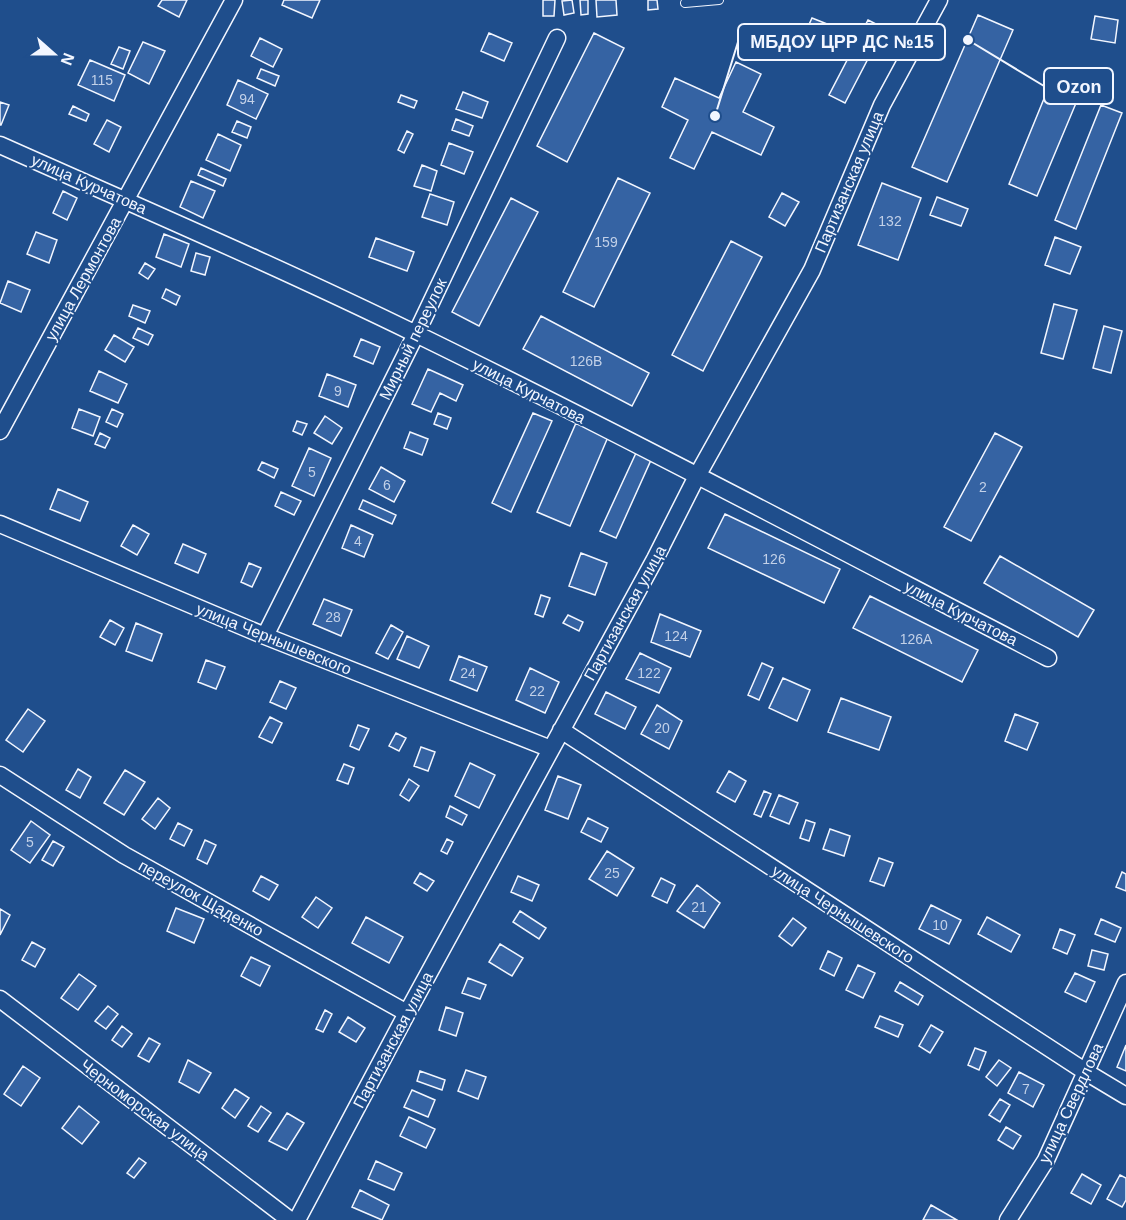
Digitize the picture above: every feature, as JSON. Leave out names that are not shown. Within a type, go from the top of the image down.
[{"type":"street","name":"улица Лермонтова","points":[[0,431],[234,0]]},
{"type":"street","name":"Партизанская улица","points":[[297,1220],[406,1013],[812,270],[882,105],[939,0]]},
{"type":"street","name":"Мирный переулок","points":[[265,636],[416,334],[557,38]]},
{"type":"street","name":"улица Курчатова","points":[[0,145],[416,334],[698,476],[1048,658]]},
{"type":"street","name":"улица Чернышевского","points":[[0,524],[265,636],[551,748]]},
{"type":"street","name":"улица Чернышевского","points":[[561,730],[1126,1096]]},
{"type":"street","name":"переулок Щаденко","points":[[0,775],[124,855],[406,1013]]},
{"type":"street","name":"улица Свердлова","points":[[1008,1220],[1046,1160],[1126,982]]},
{"type":"street","name":"Черноморская улица","points":[[0,999],[290,1220]]},
{"type":"lane","points":[[685,3],[719,0]]},
{"type":"building","points":[[162,0],[187,0],[179,17],[158,6]]},
{"type":"building","points":[[284,0],[320,0],[312,18],[282,5]]},
{"type":"building","points":[[543,0],[555,0],[554,16],[543,16]]},
{"type":"building","points":[[572,0],[574,13],[564,15],[562,1]]},
{"type":"building","points":[[580,0],[588,0],[588,14],[581,15]]},
{"type":"building","points":[[596,0],[616,0],[617,15],[597,17]]},
{"type":"building","points":[[648,0],[657,0],[658,9],[648,10]]},
{"type":"building","points":[[978,15],[1013,30],[947,182],[912,167]]},
{"type":"building","points":[[1095,16],[1118,20],[1115,43],[1091,39]]},
{"type":"building","points":[[812,18],[827,24],[822,36],[807,29]]},
{"type":"building","points":[[868,20],[884,28],[845,103],[829,95]]},
{"type":"building","points":[[489,33],[512,43],[504,61],[481,51]]},
{"type":"building","points":[[594,33],[624,48],[567,162],[537,146]]},
{"type":"building","points":[[260,38],[282,49],[273,67],[251,56]]},
{"type":"building","points":[[143,42],[165,51],[149,84],[128,73]]},
{"type":"building","points":[[119,47],[130,51],[123,69],[111,64]]},
{"type":"building","points":[[90,60],[125,75],[114,101],[78,85]]},
{"type":"building","points":[[736,62],[761,74],[743,112],[774,127],[761,155],[712,132],[694,169],[670,158],[688,120],[662,107],[675,78],[719,98]]},
{"type":"building","points":[[261,69],[279,76],[275,86],[257,78]]},
{"type":"building","points":[[238,80],[268,94],[256,119],[227,105]]},
{"type":"building","points":[[1050,84],[1079,96],[1037,196],[1009,184]]},
{"type":"building","points":[[463,92],[488,102],[482,118],[456,109]]},
{"type":"building","points":[[401,95],[417,101],[414,108],[398,102]]},
{"type":"building","points":[[0,102],[9,105],[1,125],[0,125]]},
{"type":"building","points":[[1101,105],[1122,113],[1076,229],[1055,220]]},
{"type":"building","points":[[73,106],[89,114],[86,121],[69,114]]},
{"type":"building","points":[[456,119],[473,126],[469,136],[452,130]]},
{"type":"building","points":[[107,120],[121,127],[109,152],[94,144]]},
{"type":"building","points":[[237,121],[251,127],[247,138],[232,132]]},
{"type":"building","points":[[407,131],[413,134],[404,153],[398,150]]},
{"type":"building","points":[[218,134],[241,145],[230,171],[206,160]]},
{"type":"building","points":[[449,143],[473,152],[464,174],[441,165]]},
{"type":"building","points":[[422,165],[437,171],[431,191],[414,186]]},
{"type":"building","points":[[201,168],[226,179],[223,186],[198,175]]},
{"type":"building","points":[[618,178],[650,193],[594,307],[563,292]]},
{"type":"building","points":[[191,181],[215,191],[203,218],[180,207]]},
{"type":"building","points":[[882,183],[921,198],[898,260],[858,245]]},
{"type":"building","points":[[63,191],[77,198],[67,220],[53,213]]},
{"type":"building","points":[[782,193],[799,202],[785,226],[769,217]]},
{"type":"building","points":[[430,194],[454,202],[447,225],[422,217]]},
{"type":"building","points":[[937,197],[968,209],[961,226],[930,215]]},
{"type":"building","points":[[511,198],[538,212],[479,326],[452,312]]},
{"type":"building","points":[[36,232],[57,240],[49,263],[27,254]]},
{"type":"building","points":[[164,234],[189,244],[181,267],[156,257]]},
{"type":"building","points":[[1055,237],[1081,247],[1070,274],[1045,265]]},
{"type":"building","points":[[376,238],[414,252],[407,271],[369,257]]},
{"type":"building","points":[[731,241],[762,257],[703,371],[672,355]]},
{"type":"building","points":[[196,253],[210,257],[205,275],[191,271]]},
{"type":"building","points":[[145,263],[155,269],[148,279],[139,273]]},
{"type":"building","points":[[8,281],[30,290],[21,312],[0,303]]},
{"type":"building","points":[[166,289],[180,296],[176,305],[162,298]]},
{"type":"building","points":[[1054,304],[1077,310],[1063,359],[1041,353]]},
{"type":"building","points":[[133,305],[150,311],[145,323],[129,316]]},
{"type":"building","points":[[541,316],[649,373],[632,406],[523,349]]},
{"type":"building","points":[[1104,326],[1122,331],[1111,373],[1093,368]]},
{"type":"building","points":[[138,328],[153,335],[148,345],[133,338]]},
{"type":"building","points":[[114,335],[134,347],[125,362],[105,350]]},
{"type":"building","points":[[361,339],[380,347],[373,364],[354,356]]},
{"type":"building","points":[[428,369],[463,385],[456,401],[440,393],[431,412],[412,404]]},
{"type":"building","points":[[99,371],[127,384],[118,403],[90,391]]},
{"type":"building","points":[[327,374],[356,385],[348,407],[319,396]]},
{"type":"building","points":[[79,409],[100,417],[93,436],[72,428]]},
{"type":"building","points":[[112,409],[123,414],[117,427],[106,422]]},
{"type":"building","points":[[438,413],[451,418],[447,429],[434,424]]},
{"type":"building","points":[[533,413],[552,421],[511,512],[492,503]]},
{"type":"building","points":[[325,416],[342,428],[332,444],[314,433]]},
{"type":"building","points":[[297,421],[307,424],[302,435],[293,431]]},
{"type":"building","points":[[576,423],[608,437],[570,526],[537,512]]},
{"type":"building","points":[[410,432],[428,439],[422,455],[404,448]]},
{"type":"building","points":[[100,433],[110,438],[105,448],[95,444]]},
{"type":"building","points":[[995,433],[1022,447],[971,541],[944,527]]},
{"type":"building","points":[[309,448],[331,458],[314,496],[292,486]]},
{"type":"building","points":[[636,453],[651,460],[616,538],[600,531]]},
{"type":"building","points":[[262,462],[278,469],[274,478],[258,470]]},
{"type":"building","points":[[381,467],[405,481],[394,502],[369,489]]},
{"type":"building","points":[[58,489],[88,502],[80,521],[50,509]]},
{"type":"building","points":[[281,492],[301,501],[294,515],[275,506]]},
{"type":"building","points":[[363,500],[396,515],[392,524],[359,509]]},
{"type":"building","points":[[725,514],[840,569],[824,603],[708,548]]},
{"type":"building","points":[[133,525],[149,534],[137,555],[121,546]]},
{"type":"building","points":[[351,525],[373,535],[364,557],[342,548]]},
{"type":"building","points":[[183,544],[206,554],[198,573],[175,563]]},
{"type":"building","points":[[581,553],[607,563],[595,595],[569,586]]},
{"type":"building","points":[[1000,556],[1094,610],[1078,637],[984,583]]},
{"type":"building","points":[[249,563],[261,568],[252,587],[241,582]]},
{"type":"building","points":[[541,595],[550,598],[543,617],[535,614]]},
{"type":"building","points":[[870,596],[978,650],[962,682],[853,628]]},
{"type":"building","points":[[324,599],[352,610],[341,636],[313,624]]},
{"type":"building","points":[[660,614],[701,631],[690,657],[651,642]]},
{"type":"building","points":[[568,615],[583,622],[579,631],[563,623]]},
{"type":"building","points":[[110,620],[124,628],[115,645],[100,637]]},
{"type":"building","points":[[136,623],[162,634],[152,661],[126,651]]},
{"type":"building","points":[[391,625],[403,632],[388,659],[376,653]]},
{"type":"building","points":[[407,636],[429,646],[419,668],[397,659]]},
{"type":"building","points":[[640,653],[671,668],[659,693],[626,679]]},
{"type":"building","points":[[459,656],[487,667],[477,691],[450,680]]},
{"type":"building","points":[[206,660],[225,667],[216,689],[198,682]]},
{"type":"building","points":[[762,663],[773,668],[759,700],[748,695]]},
{"type":"building","points":[[530,668],[559,682],[545,713],[516,700]]},
{"type":"building","points":[[783,678],[810,690],[797,721],[769,708]]},
{"type":"building","points":[[280,681],[296,688],[286,709],[270,702]]},
{"type":"building","points":[[606,692],[636,707],[625,729],[595,714]]},
{"type":"building","points":[[841,698],[891,717],[879,750],[828,732]]},
{"type":"building","points":[[657,705],[682,721],[669,749],[641,734]]},
{"type":"building","points":[[28,709],[45,721],[23,752],[6,740]]},
{"type":"building","points":[[1015,714],[1038,723],[1027,750],[1005,741]]},
{"type":"building","points":[[270,717],[282,723],[272,743],[259,737]]},
{"type":"building","points":[[358,725],[369,729],[359,750],[350,746]]},
{"type":"building","points":[[396,733],[406,738],[399,751],[389,746]]},
{"type":"building","points":[[421,747],[435,752],[428,771],[414,766]]},
{"type":"building","points":[[470,763],[495,775],[479,808],[455,796]]},
{"type":"building","points":[[344,764],[354,768],[348,784],[337,780]]},
{"type":"building","points":[[78,769],[91,777],[80,798],[66,790]]},
{"type":"building","points":[[125,770],[145,782],[124,815],[104,803]]},
{"type":"building","points":[[729,771],[746,781],[735,802],[717,792]]},
{"type":"building","points":[[558,776],[581,785],[568,819],[545,810]]},
{"type":"building","points":[[409,779],[419,786],[409,801],[400,795]]},
{"type":"building","points":[[764,791],[771,794],[761,817],[754,814]]},
{"type":"building","points":[[779,795],[798,803],[789,824],[770,816]]},
{"type":"building","points":[[158,798],[170,808],[155,829],[142,819]]},
{"type":"building","points":[[450,806],[467,815],[462,825],[446,817]]},
{"type":"building","points":[[588,818],[608,828],[601,842],[581,832]]},
{"type":"building","points":[[806,820],[815,823],[809,841],[800,838]]},
{"type":"building","points":[[31,821],[50,835],[30,863],[11,850]]},
{"type":"building","points":[[178,823],[192,830],[184,846],[170,839]]},
{"type":"building","points":[[830,829],[850,836],[844,856],[823,849]]},
{"type":"building","points":[[447,839],[453,842],[447,854],[441,851]]},
{"type":"building","points":[[205,840],[216,845],[207,864],[197,859]]},
{"type":"building","points":[[53,841],[64,847],[53,866],[42,860]]},
{"type":"building","points":[[607,851],[634,868],[617,896],[589,879]]},
{"type":"building","points":[[879,858],[893,863],[884,886],[870,881]]},
{"type":"building","points":[[1122,872],[1126,874],[1126,891],[1116,887]]},
{"type":"building","points":[[420,873],[434,881],[427,891],[414,883]]},
{"type":"building","points":[[261,876],[278,885],[269,900],[253,891]]},
{"type":"building","points":[[518,876],[539,885],[532,901],[511,892]]},
{"type":"building","points":[[661,878],[675,885],[667,903],[652,896]]},
{"type":"building","points":[[697,885],[720,903],[704,928],[677,911]]},
{"type":"building","points":[[316,897],[332,908],[318,928],[302,917]]},
{"type":"building","points":[[931,905],[961,920],[949,944],[919,929]]},
{"type":"building","points":[[176,908],[204,919],[194,943],[167,931]]},
{"type":"building","points":[[0,909],[10,915],[0,935]]},
{"type":"building","points":[[520,911],[546,928],[539,939],[513,922]]},
{"type":"building","points":[[366,917],[403,937],[389,963],[352,943]]},
{"type":"building","points":[[987,917],[1020,935],[1011,952],[978,934]]},
{"type":"building","points":[[793,918],[806,928],[792,946],[779,936]]},
{"type":"building","points":[[1101,919],[1121,928],[1115,942],[1095,934]]},
{"type":"building","points":[[1060,929],[1075,935],[1067,954],[1053,948]]},
{"type":"building","points":[[32,942],[45,949],[35,967],[22,960]]},
{"type":"building","points":[[500,944],[523,958],[512,976],[489,962]]},
{"type":"building","points":[[1092,950],[1108,954],[1104,970],[1088,966]]},
{"type":"building","points":[[828,951],[842,958],[834,976],[820,969]]},
{"type":"building","points":[[251,957],[270,966],[260,986],[241,976]]},
{"type":"building","points":[[858,965],[875,973],[863,998],[846,990]]},
{"type":"building","points":[[1075,973],[1095,982],[1086,1002],[1065,992]]},
{"type":"building","points":[[79,974],[96,986],[78,1010],[61,998]]},
{"type":"building","points":[[468,978],[486,985],[480,999],[462,993]]},
{"type":"building","points":[[900,982],[923,996],[918,1005],[895,991]]},
{"type":"building","points":[[108,1006],[118,1014],[106,1029],[95,1021]]},
{"type":"building","points":[[446,1007],[463,1013],[456,1036],[439,1030]]},
{"type":"building","points":[[325,1010],[332,1014],[323,1032],[316,1029]]},
{"type":"building","points":[[880,1016],[903,1025],[898,1037],[875,1027]]},
{"type":"building","points":[[348,1017],[365,1028],[356,1042],[339,1032]]},
{"type":"building","points":[[931,1025],[943,1032],[930,1053],[919,1046]]},
{"type":"building","points":[[122,1026],[132,1034],[122,1047],[112,1040]]},
{"type":"building","points":[[149,1038],[160,1044],[149,1062],[138,1056]]},
{"type":"building","points":[[1126,1045],[1126,1071],[1117,1067]]},
{"type":"building","points":[[975,1048],[986,1052],[979,1070],[968,1065]]},
{"type":"building","points":[[188,1060],[211,1073],[199,1093],[179,1082]]},
{"type":"building","points":[[999,1060],[1011,1068],[997,1086],[986,1077]]},
{"type":"building","points":[[23,1066],[40,1078],[21,1106],[4,1094]]},
{"type":"building","points":[[466,1070],[486,1077],[478,1099],[458,1091]]},
{"type":"building","points":[[420,1071],[445,1080],[442,1090],[417,1081]]},
{"type":"building","points":[[1019,1072],[1044,1085],[1033,1107],[1008,1093]]},
{"type":"building","points":[[235,1089],[249,1098],[235,1118],[222,1108]]},
{"type":"building","points":[[412,1090],[435,1100],[428,1117],[404,1107]]},
{"type":"building","points":[[1000,1099],[1010,1105],[1000,1122],[989,1115]]},
{"type":"building","points":[[79,1106],[99,1122],[82,1144],[62,1128]]},
{"type":"building","points":[[261,1106],[271,1113],[258,1132],[248,1126]]},
{"type":"building","points":[[287,1113],[304,1123],[287,1150],[269,1141]]},
{"type":"building","points":[[409,1117],[435,1129],[426,1148],[400,1136]]},
{"type":"building","points":[[1006,1127],[1021,1136],[1013,1149],[998,1140]]},
{"type":"building","points":[[139,1158],[146,1163],[134,1178],[127,1173]]},
{"type":"building","points":[[376,1161],[402,1173],[394,1190],[368,1179]]},
{"type":"building","points":[[1082,1174],[1101,1185],[1091,1204],[1071,1193]]},
{"type":"building","points":[[1120,1175],[1126,1178],[1126,1200],[1122,1207],[1107,1199]]},
{"type":"building","points":[[360,1190],[389,1205],[382,1220],[352,1207]]},
{"type":"building","points":[[931,1205],[957,1220],[923,1220]]},
{"type":"place","name":"Ozon","points":[[968,40]]},
{"type":"place","name":"МБДОУ ЦРР ДС №15","points":[[715,116]]}]
